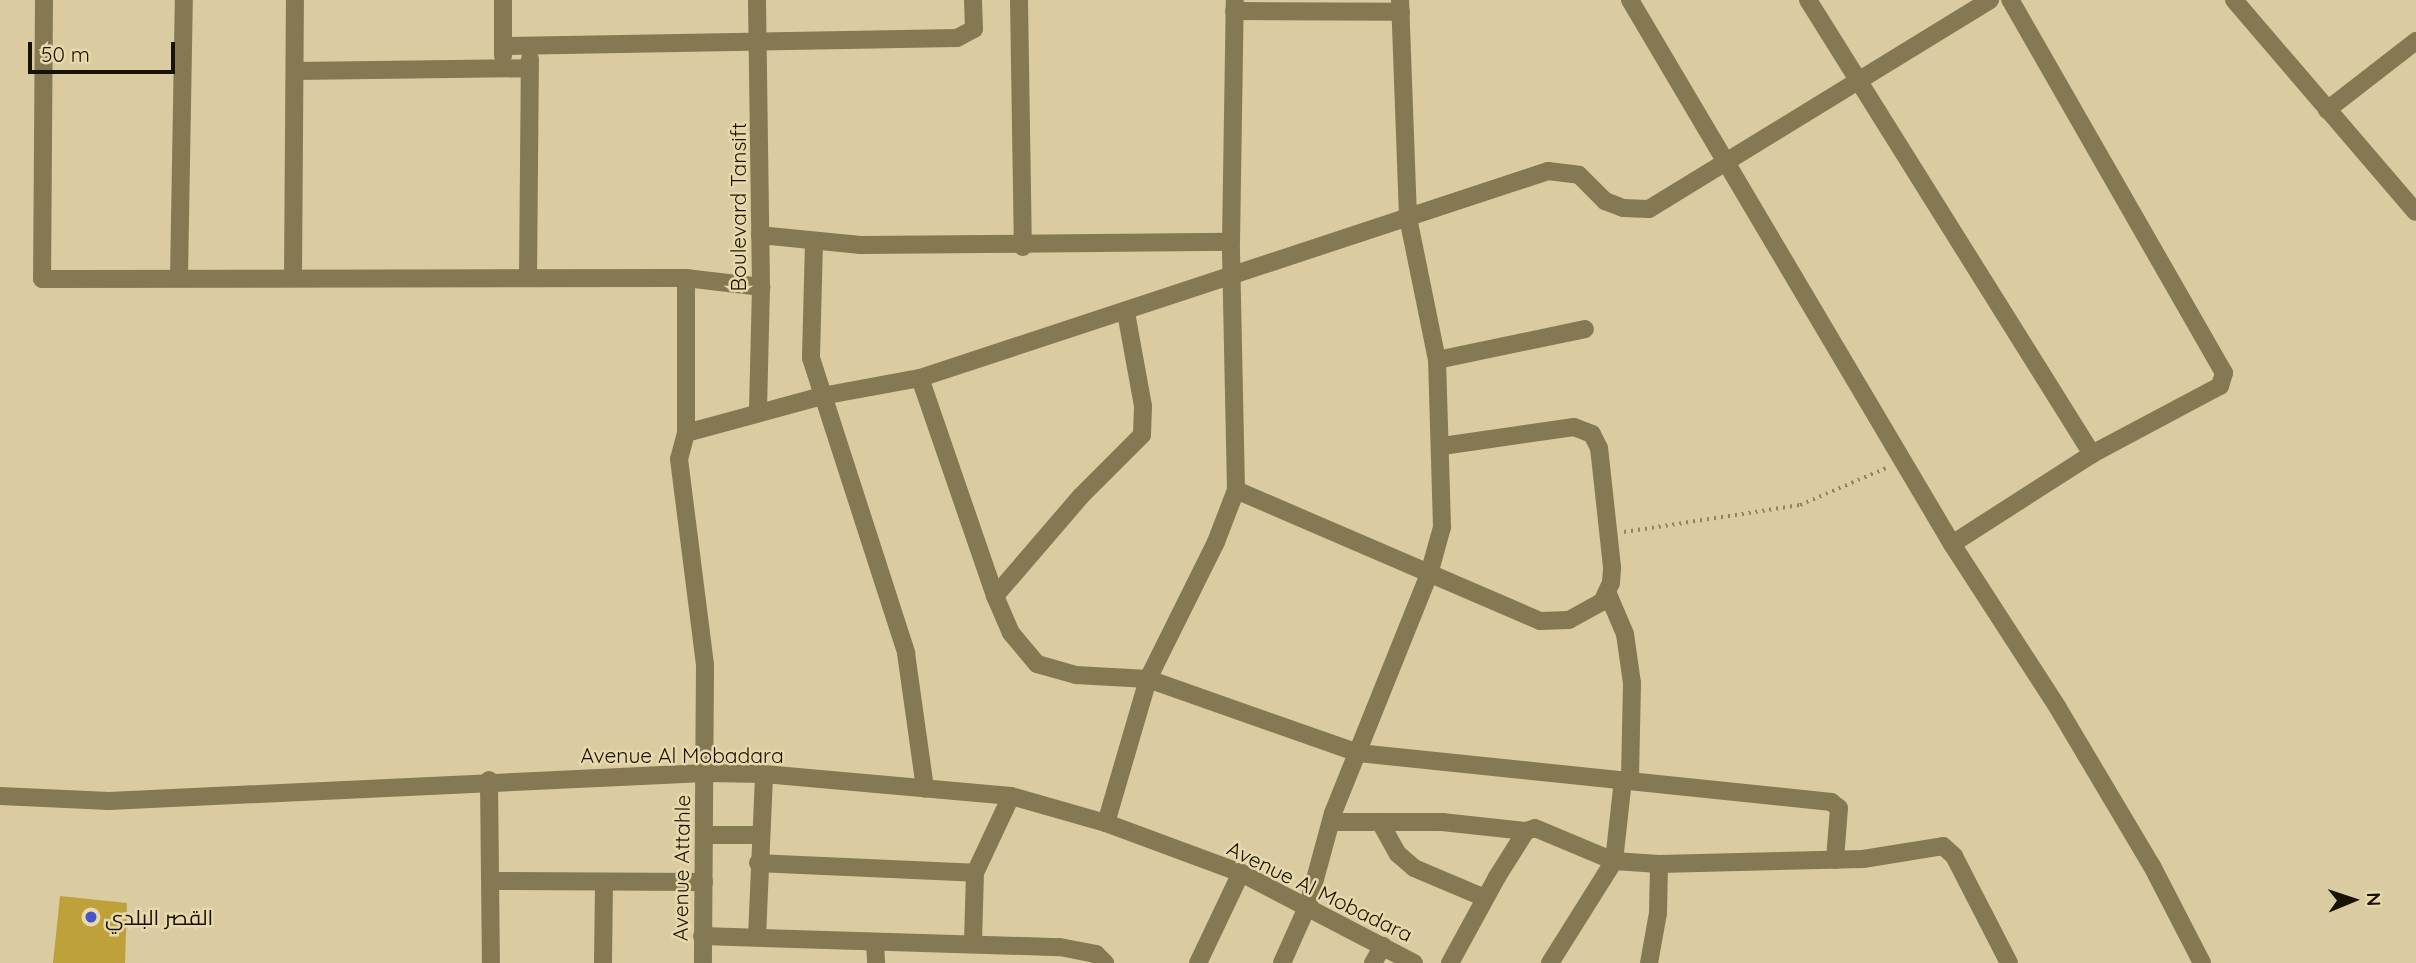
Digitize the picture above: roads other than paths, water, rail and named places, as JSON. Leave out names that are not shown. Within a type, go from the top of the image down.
[{"type":"street","points":[[44,0],[43,279],[686,278],[761,287]]},
{"type":"street","points":[[179,277],[184,0]]},
{"type":"street","points":[[293,278],[295,0]]},
{"type":"street","points":[[503,0],[503,69]]},
{"type":"street","name":"Boulevard Tansift","points":[[757,0],[761,287],[758,413]]},
{"type":"street","points":[[503,46],[957,38],[974,29],[974,0]]},
{"type":"street","points":[[1019,0],[1023,247]]},
{"type":"street","points":[[1630,0],[1726,158],[1952,544],[2065,720],[2152,866],[2202,963]]},
{"type":"street","points":[[1808,0],[1855,82],[2092,454]]},
{"type":"street","points":[[686,433],[822,396],[920,378],[1558,170],[1579,175],[1605,201],[1623,208],[1649,208],[1726,158],[1990,0]]},
{"type":"street","points":[[1952,544],[2092,454],[2220,386],[2224,373],[2010,0]]},
{"type":"street","points":[[2234,0],[2416,212]]},
{"type":"street","points":[[1106,823],[1149,679],[1216,542],[1236,491],[1231,277],[1235,6],[1401,6],[1408,217],[1437,360],[1442,527],[1429,574],[1331,822],[1308,905],[1282,963]]},
{"type":"street","points":[[2327,110],[2416,41]]},
{"type":"street","points":[[528,278],[530,45]]},
{"type":"street","points":[[295,71],[530,68]]},
{"type":"street","points":[[760,235],[814,242],[1023,247],[1231,243]]},
{"type":"street","points":[[814,242],[811,358],[906,653],[925,789]]},
{"type":"street","name":"Avenue Attahle","points":[[686,278],[686,433],[679,459],[705,665],[703,963]]},
{"type":"street","points":[[995,596],[1081,496],[1142,435],[1143,406],[1125,312]]},
{"type":"street","points":[[1437,360],[1585,329]]},
{"type":"street","points":[[920,378],[995,596],[1012,633],[1037,664],[1076,675],[1149,679],[1358,753],[1831,802],[1839,808],[1835,860]]},
{"type":"street","points":[[1441,446],[1574,427],[1585,429],[1599,448],[1612,567],[1608,594],[1625,634],[1632,683],[1627,781],[1614,861],[1550,963]]},
{"type":"street","points":[[1236,491],[1539,621],[1584,615],[1608,594]]},
{"type":"street","name":"Avenue Al Mobadara","points":[[0,796],[109,801],[489,780],[705,773],[764,774],[1011,796],[1106,823],[1241,873],[1308,905],[1414,963]]},
{"type":"street","points":[[757,937],[758,863],[764,774]]},
{"type":"street","points":[[489,780],[491,963]]},
{"type":"street","points":[[973,943],[975,873],[1011,796]]},
{"type":"street","points":[[1331,822],[1476,824],[1526,831],[1535,828],[1560,835],[1614,861],[1659,863],[1835,860],[1934,845],[1949,849],[2009,963]]},
{"type":"street","points":[[1380,822],[1398,854],[1414,868],[1485,898]]},
{"type":"street","points":[[1450,963],[1485,898],[1526,831]]},
{"type":"street","points":[[705,835],[760,835]]},
{"type":"street","points":[[758,863],[975,873]]},
{"type":"street","points":[[1649,963],[1658,913],[1659,863]]},
{"type":"street","points":[[1198,963],[1241,873]]},
{"type":"street","points":[[491,881],[704,882]]},
{"type":"street","points":[[603,963],[604,881]]},
{"type":"street","points":[[702,936],[1060,947],[1096,954],[1105,963]]},
{"type":"street","points":[[875,942],[876,963]]},
{"type":"street","points":[[1373,963],[1383,946]]},
{"type":"place","name":"القصر البلدي","points":[[91,917]]}]
